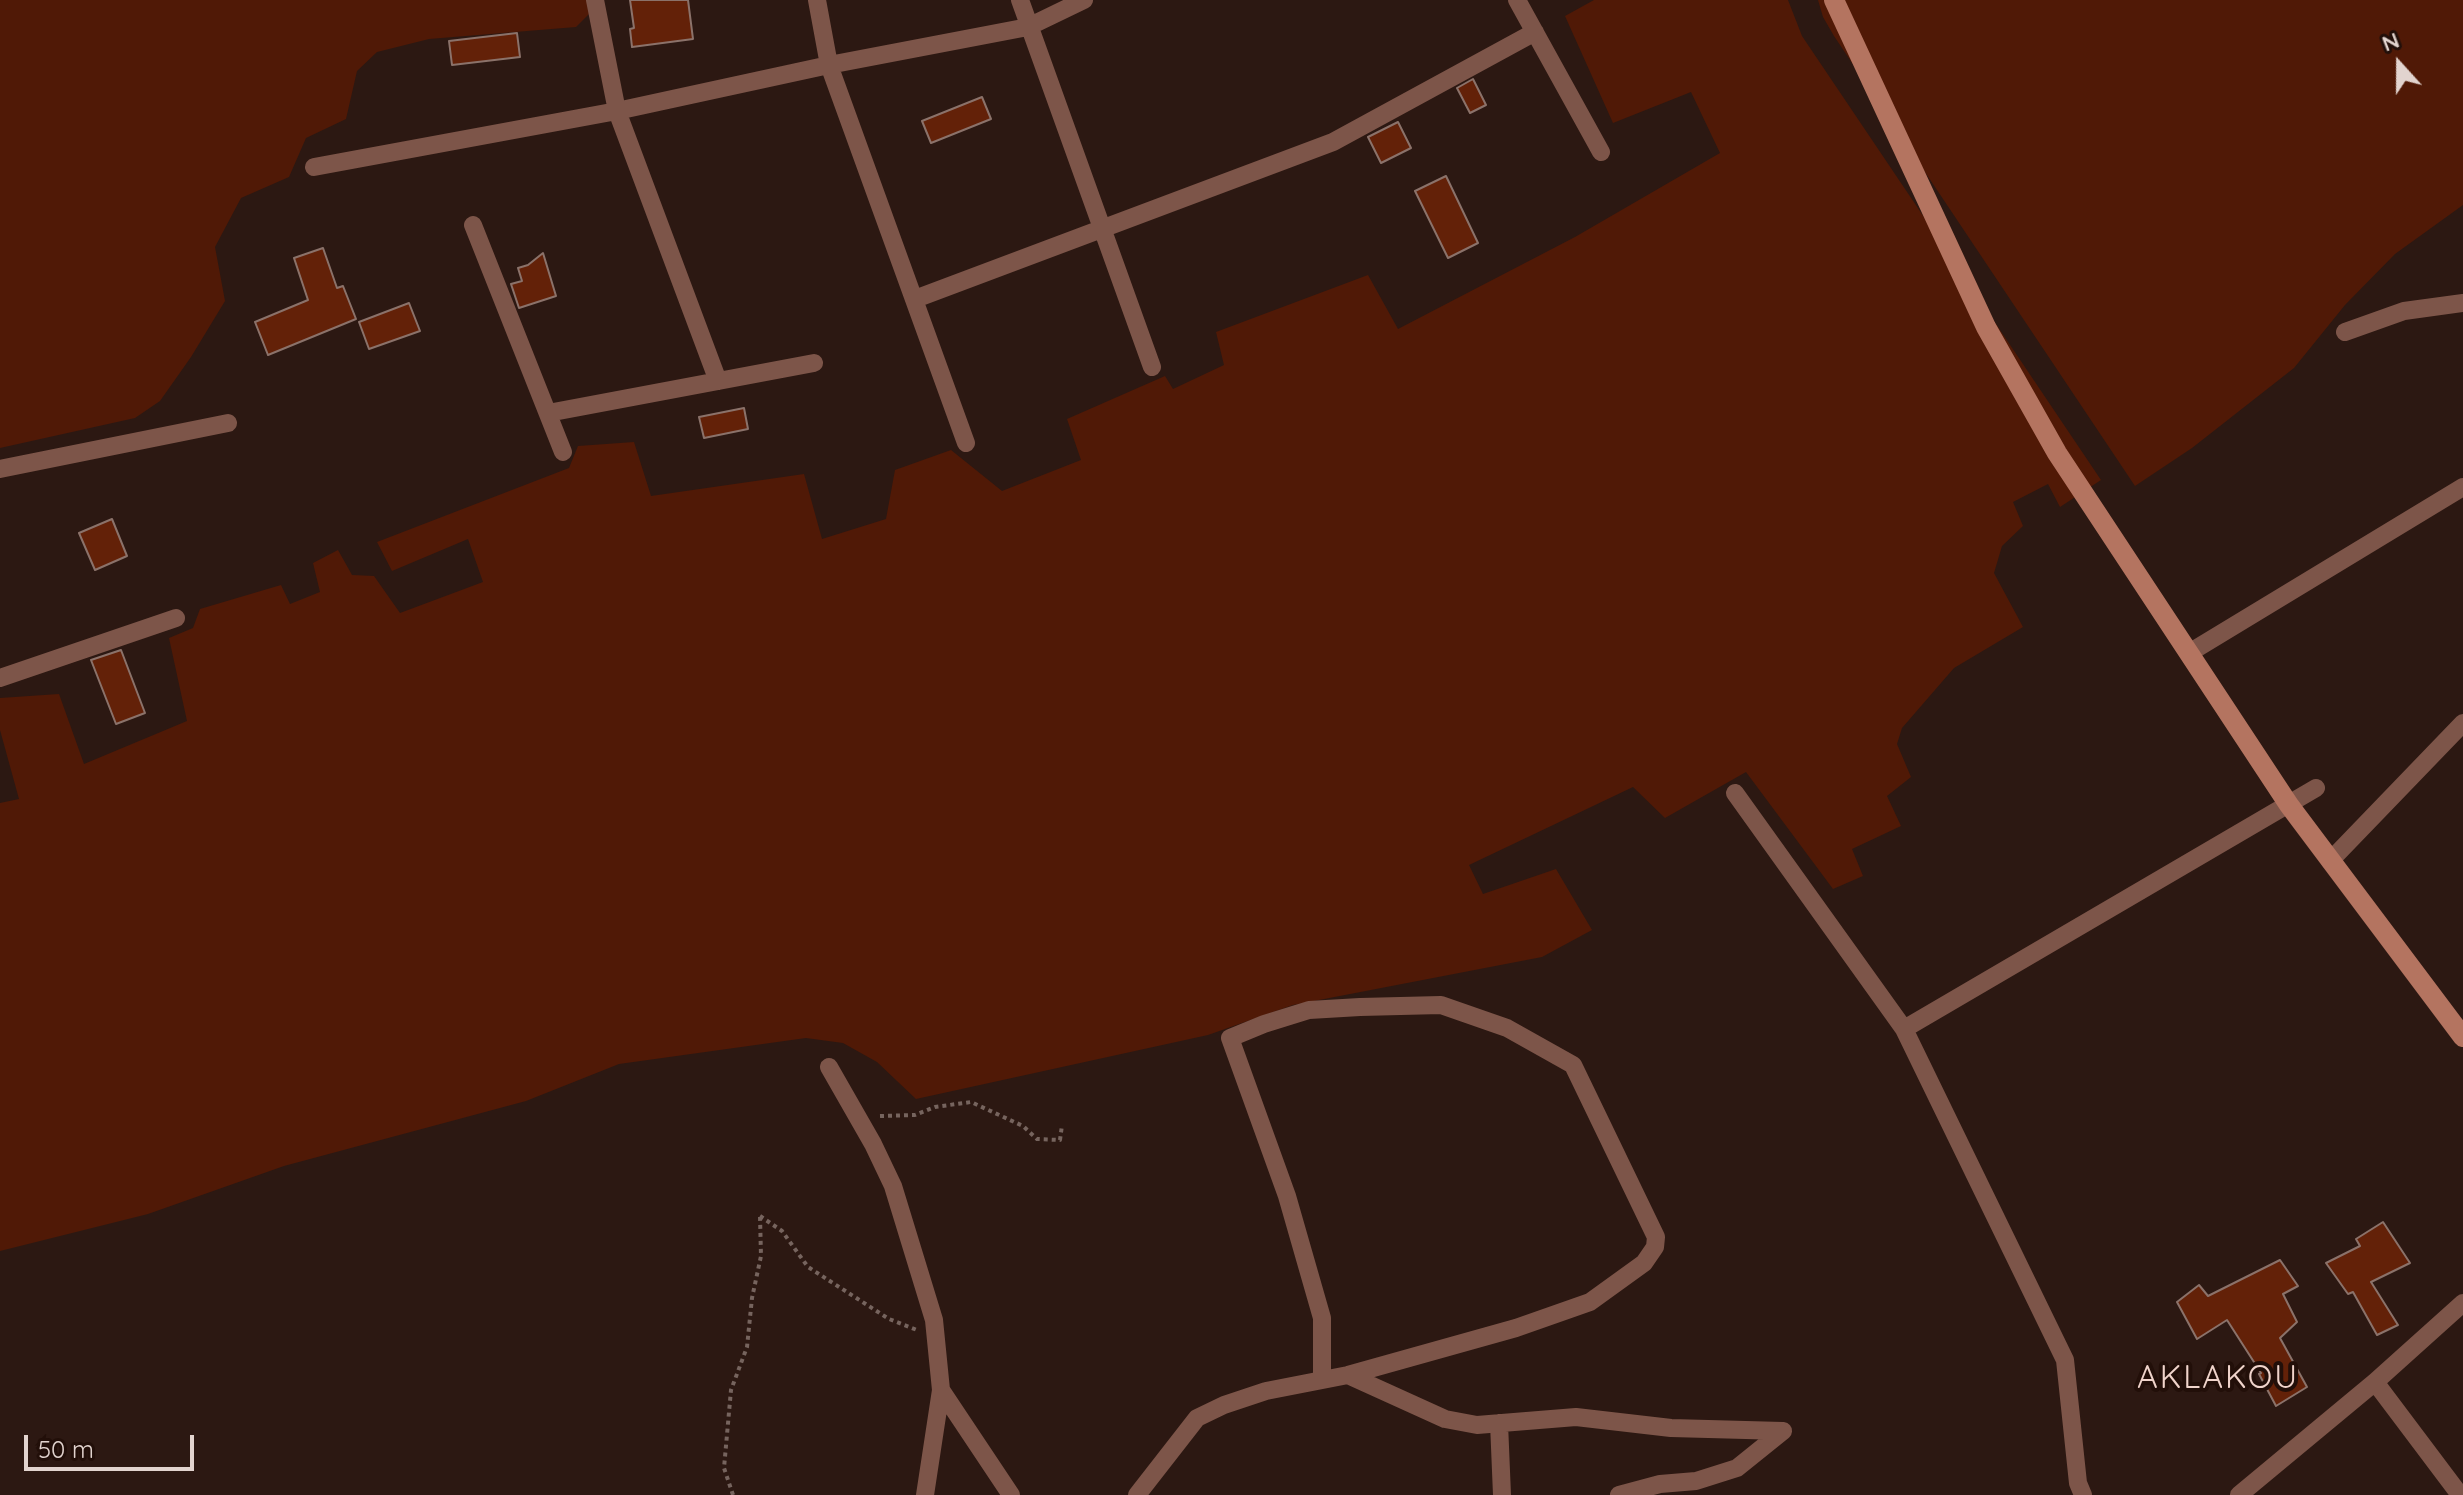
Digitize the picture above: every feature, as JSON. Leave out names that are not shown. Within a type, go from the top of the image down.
[{"type":"street","points":[[595,0],[617,111],[718,381]]},
{"type":"street","points":[[817,0],[829,65],[966,443]]},
{"type":"street","points":[[1020,0],[1152,367]]},
{"type":"street","points":[[314,167],[617,111],[829,65],[1028,27],[1084,0]]},
{"type":"street","points":[[1517,0],[1601,152]]},
{"type":"street","points":[[1834,0],[1986,327],[2057,453],[2289,805],[2463,1037]]},
{"type":"street","points":[[915,299],[1333,142],[1535,32]]},
{"type":"street","points":[[473,225],[563,452]]},
{"type":"street","points":[[2345,332],[2404,311],[2463,303]]},
{"type":"street","points":[[548,413],[814,363]]},
{"type":"street","points":[[0,469],[228,423]]},
{"type":"street","points":[[2189,653],[2463,487]]},
{"type":"street","points":[[0,678],[176,618]]},
{"type":"street","points":[[2330,861],[2463,723]]},
{"type":"street","points":[[1904,1029],[2316,788]]},
{"type":"street","points":[[1735,793],[1904,1029],[2065,1360],[2078,1483],[2083,1495]]},
{"type":"street","points":[[1137,1495],[1197,1418],[1224,1405],[1266,1391],[1348,1375],[1516,1328],[1590,1302],[1650,1256],[1656,1237],[1573,1065],[1507,1028],[1441,1005],[1309,1010],[1230,1038],[1287,1196],[1322,1318],[1322,1379]]},
{"type":"street","points":[[829,1067],[893,1186],[934,1320],[941,1390],[925,1495]]},
{"type":"street","points":[[2239,1495],[2375,1382],[2463,1303]]},
{"type":"street","points":[[1348,1375],[1445,1419],[1477,1425],[1576,1417],[1671,1428],[1783,1431],[1737,1468],[1696,1481],[1660,1484],[1619,1495]]},
{"type":"street","points":[[2375,1382],[2460,1495]]},
{"type":"street","points":[[941,1390],[1011,1495]]},
{"type":"street","points":[[1499,1423],[1502,1495]]},
{"type":"path","points":[[858,1116],[915,1115],[935,1107],[971,1102],[1023,1126],[1037,1139],[1060,1140],[1062,1125]]},
{"type":"path","points":[[733,1495],[724,1468],[731,1390],[747,1347],[752,1298],[761,1256],[760,1216],[782,1231],[808,1267],[889,1319],[921,1331],[937,1347]]},
{"type":"shaded area","points":[[0,0],[601,2],[576,27],[429,39],[377,52],[357,71],[346,119],[306,138],[289,177],[241,198],[215,247],[225,301],[160,401],[135,418],[0,448]]},
{"type":"shaded area","points":[[1594,0],[1788,0],[1802,36],[2101,480],[2060,507],[2048,484],[2013,502],[2023,526],[2002,546],[1994,573],[2023,627],[1954,668],[1902,728],[1897,744],[1911,777],[1887,796],[1901,826],[1852,849],[1863,876],[1833,889],[1746,772],[1665,818],[1633,787],[1469,865],[1483,894],[1556,869],[1592,930],[1542,957],[1293,1005],[1208,1035],[916,1099],[877,1062],[843,1043],[806,1038],[619,1064],[526,1101],[284,1166],[148,1214],[0,1251],[0,803],[19,799],[0,730],[0,698],[59,694],[84,764],[187,721],[169,638],[193,628],[200,609],[281,585],[290,604],[320,592],[313,563],[338,550],[352,575],[374,576],[400,613],[483,582],[468,539],[392,571],[377,542],[569,468],[578,446],[634,442],[651,496],[804,474],[822,539],[886,519],[895,470],[951,450],[1002,491],[1081,460],[1067,419],[1165,376],[1173,389],[1224,365],[1216,332],[1368,275],[1398,329],[1575,237],[1720,153],[1691,92],[1613,123],[1565,16]]},
{"type":"shaded area","points":[[1818,0],[2463,0],[2463,205],[2395,254],[2345,305],[2294,368],[2192,448],[2135,486],[1834,36]]},
{"type":"building","points":[[630,0],[688,0],[693,39],[632,47],[630,29],[634,28]]},
{"type":"building","points":[[517,33],[520,57],[452,65],[449,41]]},
{"type":"building","points":[[1473,79],[1486,105],[1470,113],[1457,88]]},
{"type":"building","points":[[982,97],[991,119],[931,143],[922,121]]},
{"type":"building","points":[[1398,122],[1411,148],[1381,163],[1368,137]]},
{"type":"building","points":[[1446,176],[1478,243],[1448,258],[1415,191]]},
{"type":"building","points":[[323,248],[337,288],[343,286],[356,319],[268,355],[255,322],[308,300],[294,258]]},
{"type":"building","points":[[543,253],[556,296],[519,308],[511,284],[522,281],[518,268],[528,265]]},
{"type":"building","points":[[409,303],[420,331],[369,349],[359,322]]},
{"type":"building","points":[[744,408],[748,429],[704,438],[699,417]]},
{"type":"building","points":[[112,519],[127,556],[95,570],[79,533]]},
{"type":"building","points":[[121,650],[145,713],[116,724],[91,660]]},
{"type":"building","points":[[2383,1222],[2410,1263],[2371,1282],[2398,1325],[2377,1335],[2353,1292],[2348,1294],[2326,1263],[2360,1246],[2356,1239]]},
{"type":"building","points":[[2280,1260],[2298,1286],[2283,1294],[2297,1322],[2280,1338],[2307,1387],[2276,1406],[2261,1373],[2227,1320],[2197,1339],[2177,1302],[2199,1285],[2208,1296]]},
{"type":"district","name":"AKLAKOU","points":[[2218,1378]]}]
